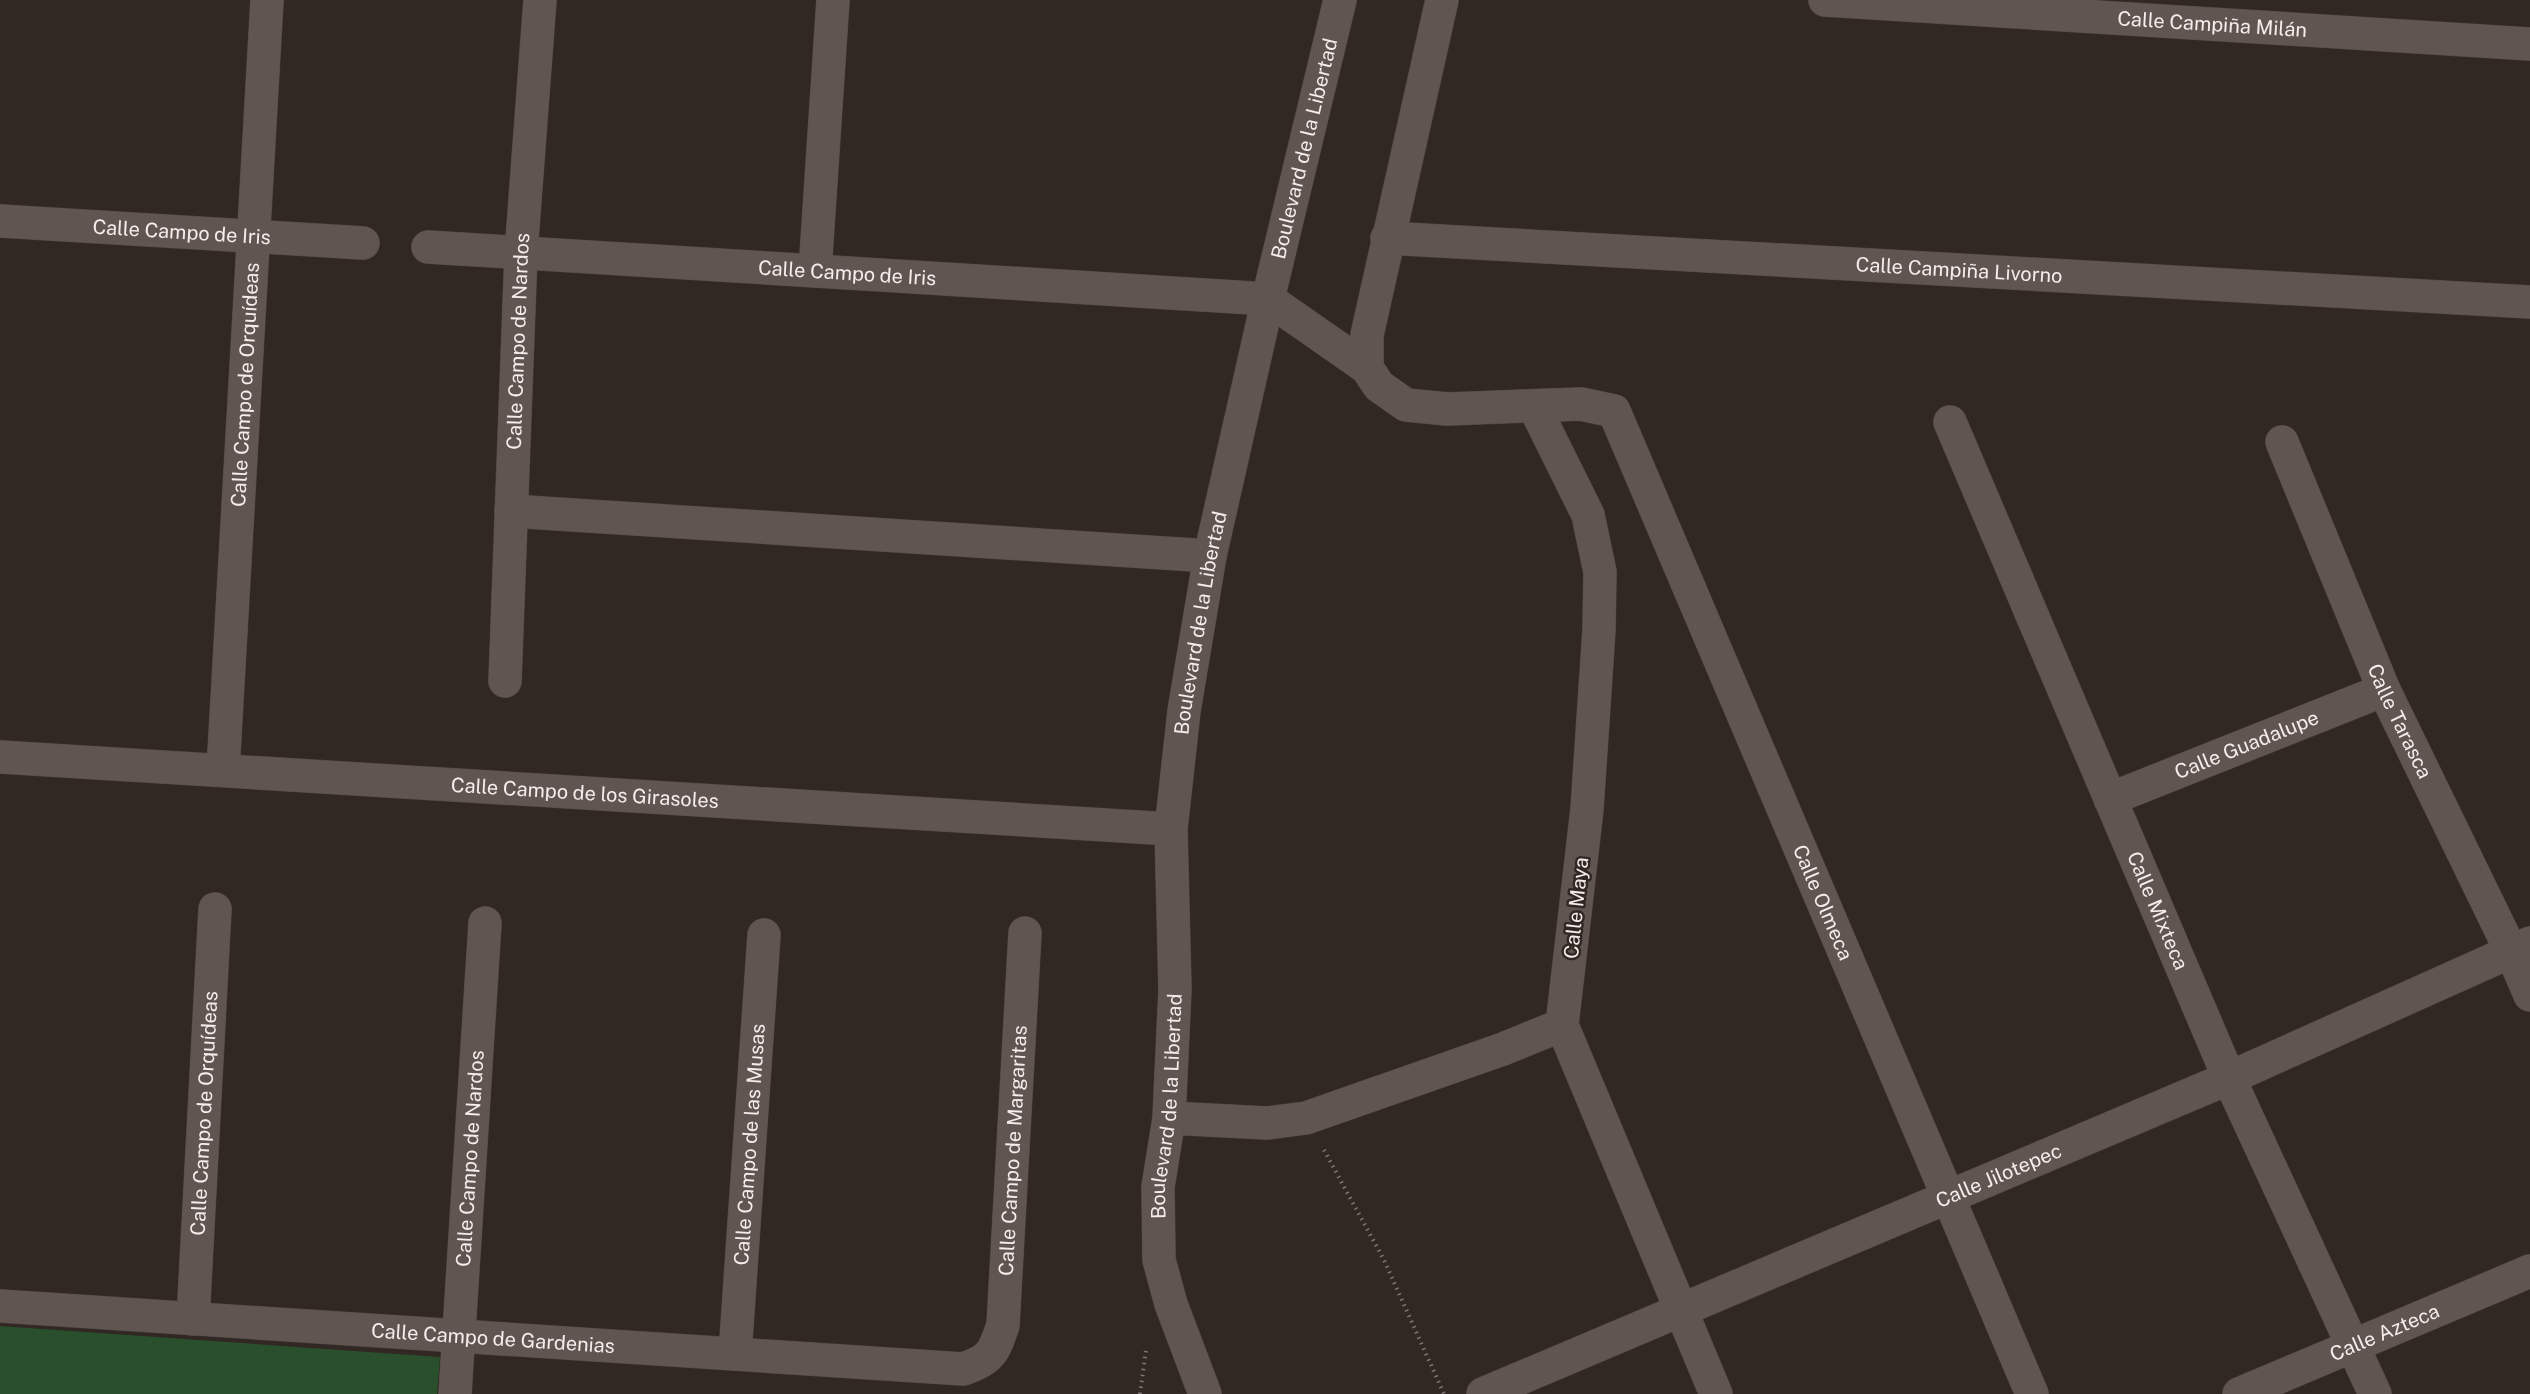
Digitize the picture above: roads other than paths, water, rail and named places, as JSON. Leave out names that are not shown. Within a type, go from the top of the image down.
[{"type":"street","name":"Calle Campo de Orquídeas","points":[[223,770],[267,0]]},
{"type":"street","name":"Calle Campo de Nardos","points":[[505,681],[520,253],[540,0]]},
{"type":"street","points":[[815,271],[833,0]]},
{"type":"street","name":"Boulevard de la Libertad","points":[[1205,1394],[1171,1304],[1159,1260],[1158,1187],[1169,1118],[1175,989],[1171,829],[1184,711],[1210,556],[1268,299],[1340,0]]},
{"type":"street","points":[[1367,368],[1367,335],[1442,0]]},
{"type":"street","name":"Calle Campiña Milán","points":[[1825,0],[2530,44]]},
{"type":"street","name":"Calle Campo de Iris","points":[[0,221],[363,243]]},
{"type":"street","name":"Calle Campiña Livorno","points":[[1387,238],[2530,302]]},
{"type":"street","name":"Calle Campo de Iris","points":[[428,248],[1268,299]]},
{"type":"street","points":[[1268,299],[1367,368],[1379,386],[1406,405],[1447,409],[1534,406]]},
{"type":"street","name":"Calle Olmeca","points":[[1534,406],[1581,404],[1614,411],[2031,1394]]},
{"type":"street","name":"Calle Maya","points":[[1534,406],[1588,515],[1600,572],[1599,630],[1587,809],[1562,1024],[1716,1394]]},
{"type":"street","name":"Calle Mixteca","points":[[1950,422],[2229,1078],[2375,1394]]},
{"type":"street","name":"Calle Tarasca","points":[[2282,442],[2384,690],[2521,947],[2530,995]]},
{"type":"street","points":[[511,511],[1210,556]]},
{"type":"street","name":"Calle Guadalupe","points":[[2110,799],[2384,690]]},
{"type":"street","name":"Calle Campo de los Girasoles","points":[[0,757],[1171,829]]},
{"type":"street","name":"Calle Campo de Orquídeas","points":[[193,1319],[215,909]]},
{"type":"street","name":"Calle Campo de Nardos","points":[[455,1394],[485,923]]},
{"type":"street","name":"Calle Campo de Margaritas","points":[[983,1363],[996,1348],[1003,1325],[1025,933]]},
{"type":"street","name":"Calle Campo de las Musas","points":[[735,1354],[764,935]]},
{"type":"street","name":"Calle Jilotepec","points":[[1483,1394],[2229,1078],[2521,947]]},
{"type":"street","points":[[1169,1118],[1267,1123],[1306,1118],[1503,1049],[1562,1024]]},
{"type":"street","name":"Calle Azteca","points":[[2239,1394],[2530,1271]]},
{"type":"street","name":"Calle Campo de Gardenias","points":[[0,1306],[963,1369],[983,1363]]}]
